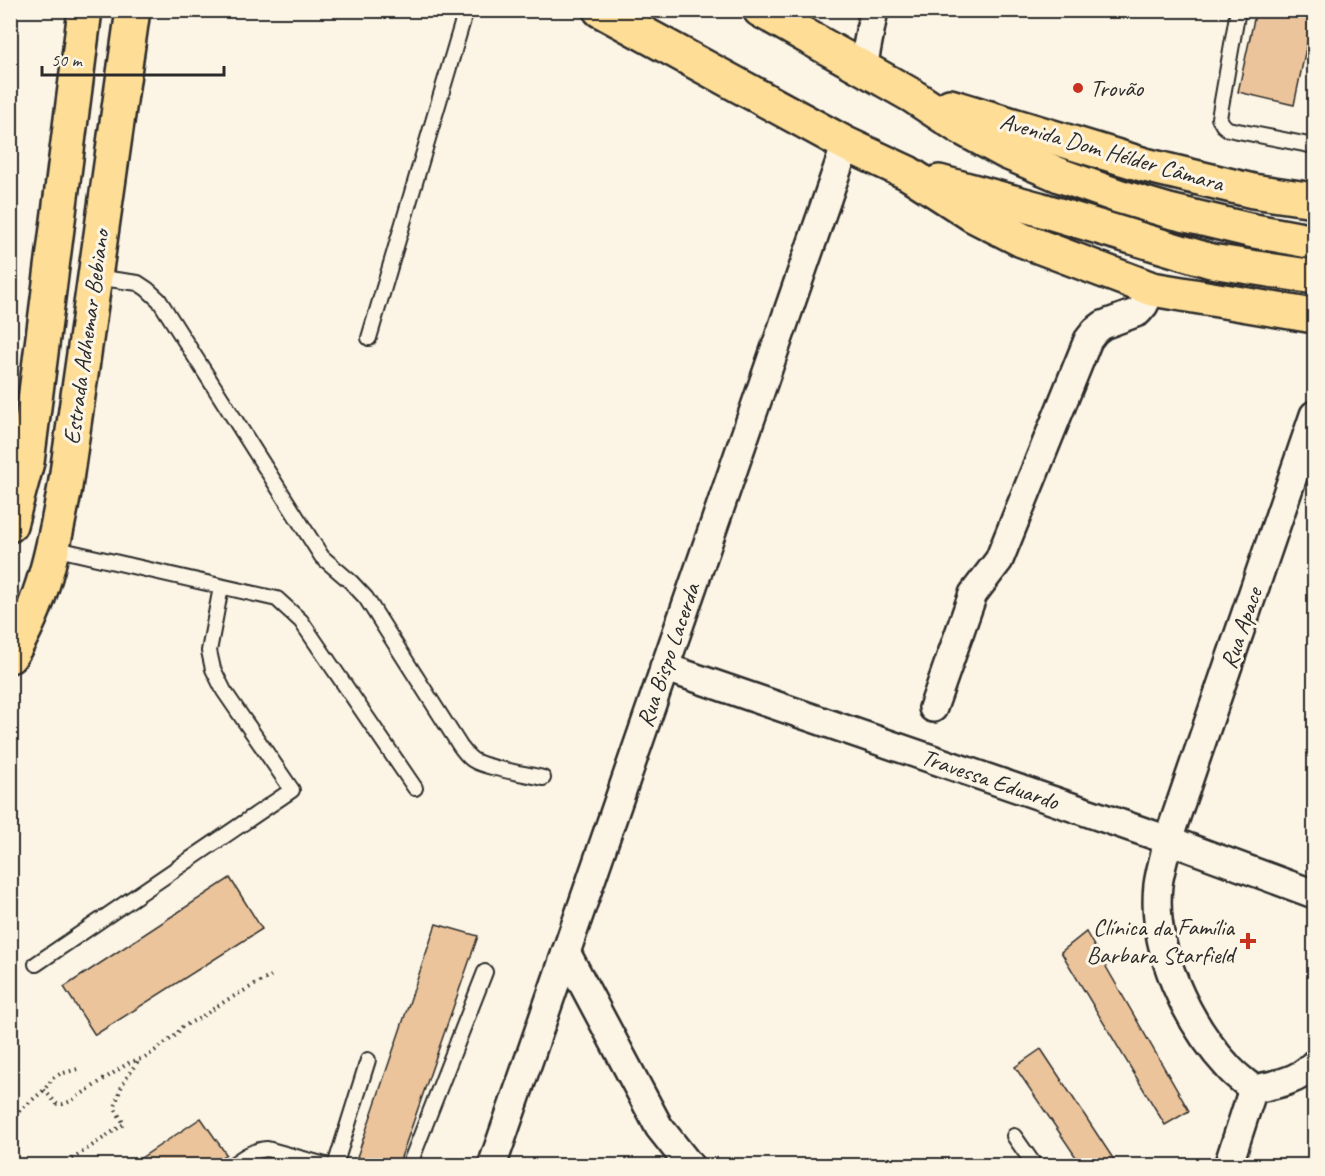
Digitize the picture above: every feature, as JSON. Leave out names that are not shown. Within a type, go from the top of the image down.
[{"type":"main road","name":"Estrada Adhemar Bebiano","points":[[10,525],[27,462],[85,10]]},
{"type":"main road","name":"Estrada Adhemar Bebiano","points":[[10,656],[20,641],[36,606],[54,548],[65,487],[133,10]]},
{"type":"main road","points":[[600,10],[632,20],[846,144],[908,173],[973,215],[1023,240],[1152,289],[1314,316]]},
{"type":"main road","name":"Avenida Dom Hélder Câmara","points":[[760,10],[911,95],[958,126],[1006,153],[1118,196],[1169,211],[1314,242]]},
{"type":"main road","name":"Avenida Dom Hélder Câmara","points":[[911,95],[1146,165],[1254,191],[1314,200]]},
{"type":"main road","points":[[908,173],[1039,209],[1211,261],[1314,277]]},
{"type":"street","points":[[863,68],[874,10]]},
{"type":"street","name":"Rua Bispo Lacerda","points":[[492,1166],[846,144]]},
{"type":"street","points":[[933,708],[974,594],[999,560],[1088,340],[1103,325],[1138,312],[1144,306],[1152,289]]},
{"type":"street","name":"Rua Apace","points":[[1253,1089],[1230,1069],[1201,1034],[1182,997],[1165,957],[1158,920],[1158,886],[1168,840],[1314,415]]},
{"type":"street","name":"Travessa Eduardo","points":[[664,667],[1168,840],[1314,894]]},
{"type":"street","points":[[566,952],[659,1127],[690,1166]]},
{"type":"street","points":[[1228,1166],[1253,1089],[1283,1083],[1310,1070],[1314,1064]]},
{"type":"lane","points":[[369,338],[465,10]]},
{"type":"lane","points":[[1238,10],[1219,118],[1228,129],[1314,146]]},
{"type":"lane","points":[[94,278],[138,283],[159,300],[322,557],[366,598],[468,756],[475,762],[543,778]]},
{"type":"lane","points":[[54,548],[277,599],[301,621],[415,788]]},
{"type":"lane","points":[[36,964],[292,790],[224,691],[213,669],[209,651],[220,586]]},
{"type":"lane","points":[[409,1166],[485,972]]},
{"type":"lane","points":[[335,1166],[368,1060]]},
{"type":"lane","points":[[1014,1136],[1035,1166]]},
{"type":"lane","points":[[231,1166],[248,1154],[267,1149],[329,1166]]},
{"type":"path","points":[[44,1090],[57,1104],[71,1101],[130,1062],[145,1058],[176,1035],[182,1027],[271,976]]},
{"type":"path","points":[[62,1166],[124,1124],[115,1109],[117,1096],[122,1083],[139,1059]]},
{"type":"path","points":[[10,1119],[44,1090],[53,1078],[78,1069]]},
{"type":"building","points":[[1256,10],[1314,10],[1294,105],[1238,92]]},
{"type":"building","points":[[230,878],[262,929],[95,1035],[64,987]]},
{"type":"building","points":[[436,924],[478,936],[398,1166],[379,1166],[357,1157]]},
{"type":"building","points":[[1086,932],[1189,1111],[1165,1125],[1061,952]]},
{"type":"building","points":[[1041,1049],[1118,1166],[1082,1166],[1015,1067]]},
{"type":"building","points":[[201,1118],[226,1154],[209,1166],[129,1166]]},
{"type":"place","name":"Trovão","points":[[1078,88]]},
{"type":"place","name":"Clínica da Família Barbara Starfield","points":[[1248,941]]}]
